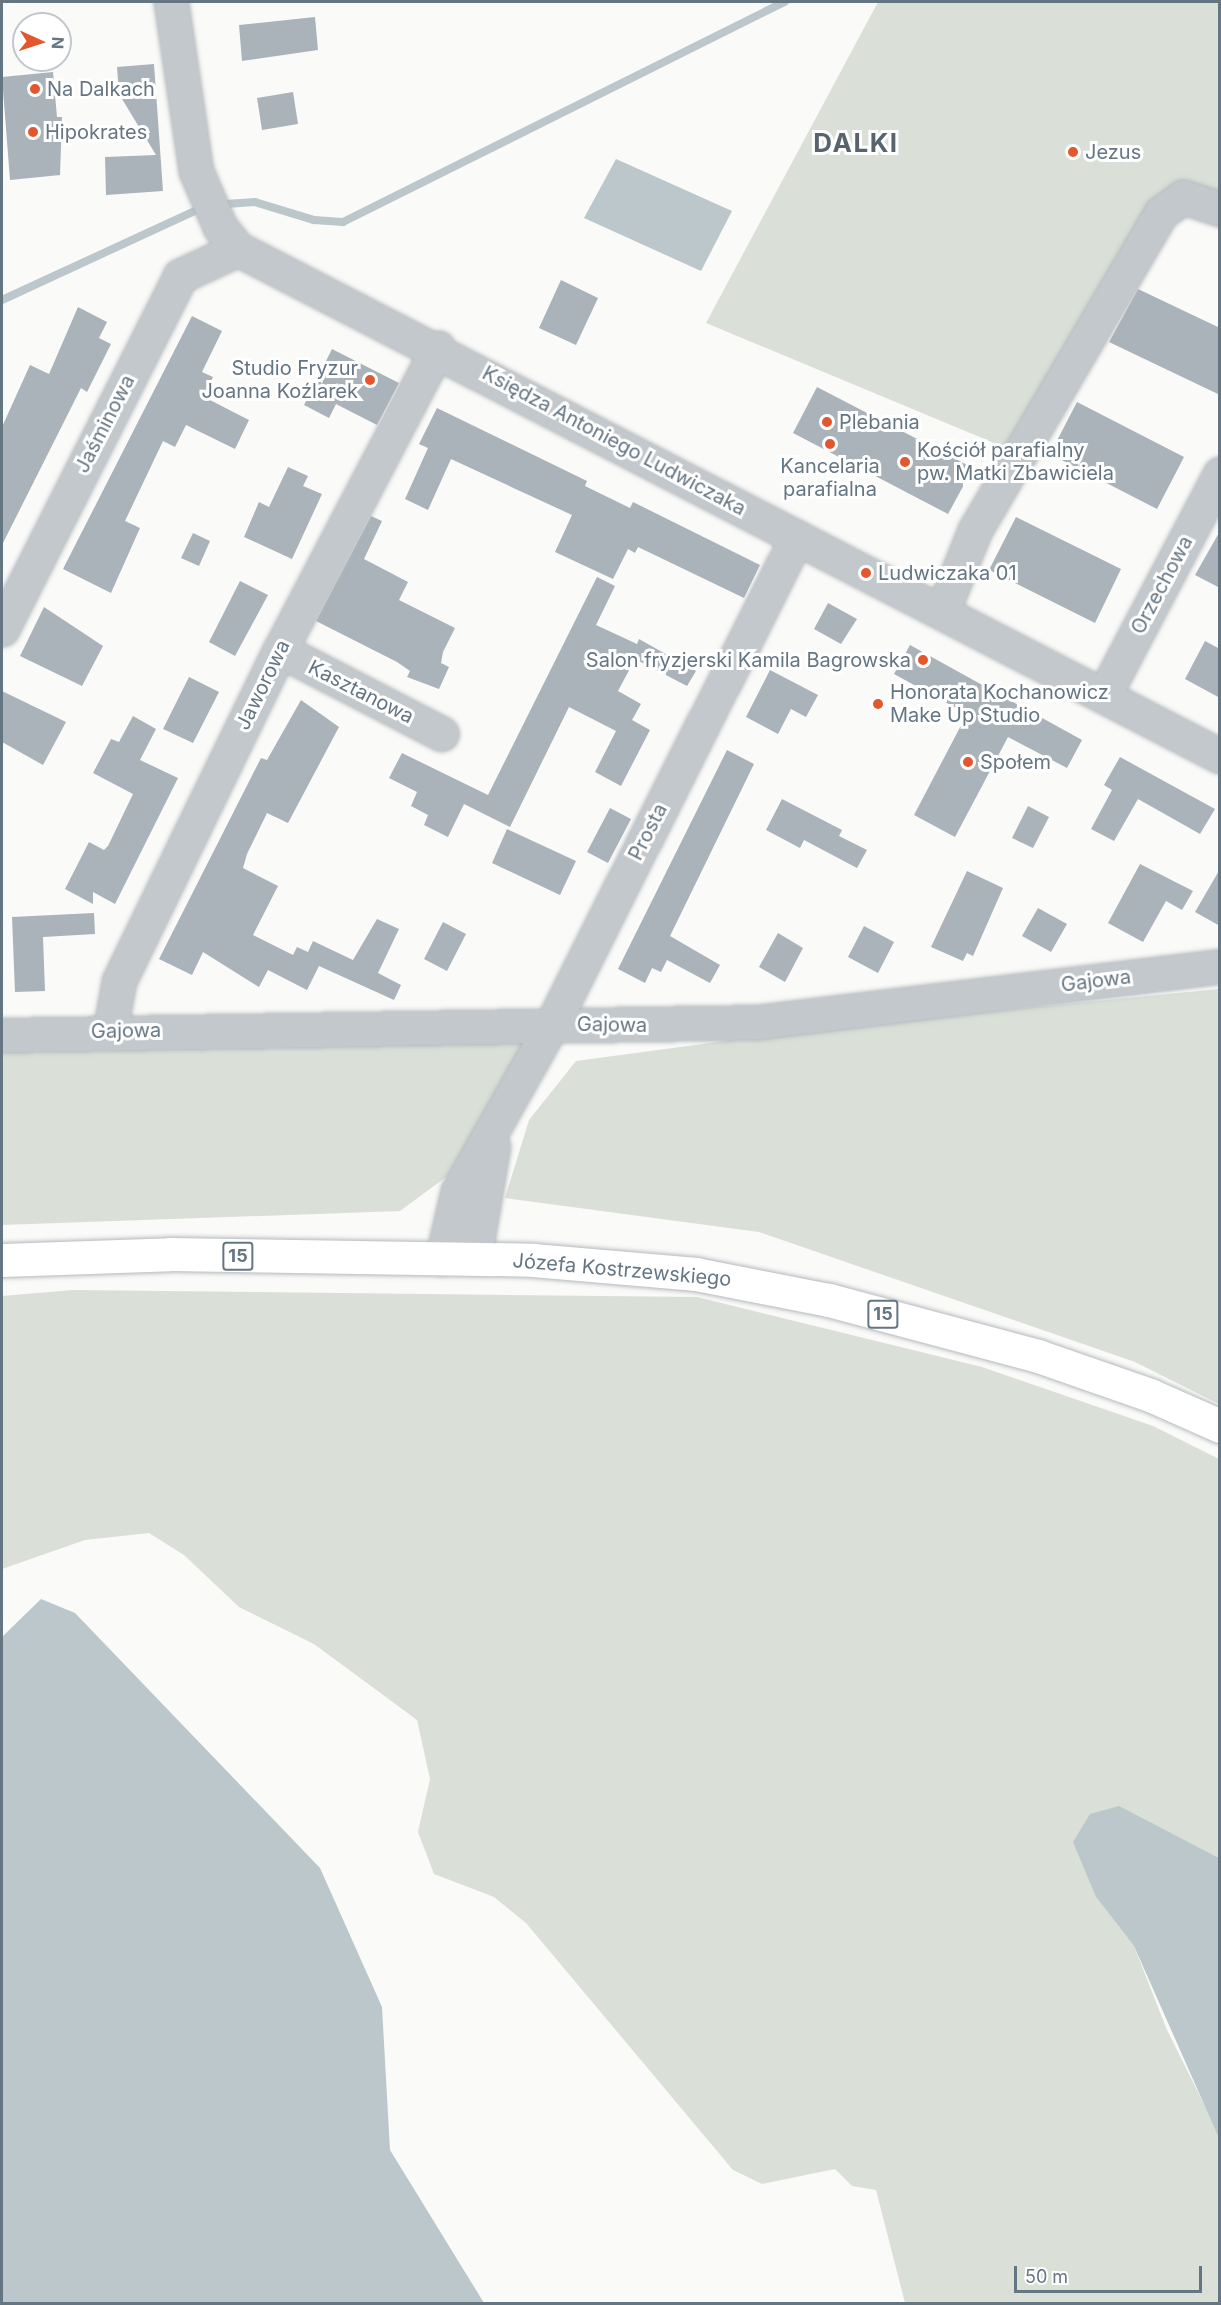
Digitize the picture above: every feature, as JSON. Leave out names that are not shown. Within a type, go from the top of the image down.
[{"type":"main road","name":"Józefa Kostrzewskiego","points":[[2,1260],[170,1254],[458,1259],[646,1268],[829,1300],[1038,1356],[1150,1395],[1220,1426]]},
{"type":"street","points":[[171,2],[203,188],[229,238]]},
{"type":"street","points":[[942,612],[975,530],[1161,213],[1183,197],[1220,208]]},
{"type":"street","name":"Księdza Antoniego Ludwiczaka","points":[[229,238],[797,537],[1220,756]]},
{"type":"street","name":"Jaśminowa","points":[[2,629],[13,580],[180,276],[229,238]]},
{"type":"street","name":"Jaworowa","points":[[110,1031],[119,981],[280,650],[438,348]]},
{"type":"street","name":"Orzechowa","points":[[1104,696],[1220,474]]},
{"type":"street","name":"Prosta","points":[[458,1259],[458,1191],[498,1125],[552,1024],[797,537]]},
{"type":"street","name":"Kasztanowa","points":[[280,650],[442,734]]},
{"type":"street","name":"Gajowa","points":[[2,1035],[110,1031],[759,1022],[1220,966]]},
{"type":"shaded area","points":[[878,2],[1219,2],[1219,209],[1183,197],[1023,455],[706,323]]},
{"type":"shaded area","points":[[616,159],[732,211],[701,271],[584,218]]},
{"type":"shaded area","points":[[1219,989],[1219,1404],[1135,1362],[759,1232],[505,1198],[529,1120],[576,1061],[830,1027]]},
{"type":"shaded area","points":[[527,1043],[453,1172],[400,1211],[2,1225],[2,1052]]},
{"type":"shaded area","points":[[73,1290],[697,1297],[982,1367],[1153,1426],[1219,1459],[1219,1858],[1119,1807],[1096,1897],[1134,1946],[1167,2030],[1219,2134],[1219,2303],[905,2303],[876,2190],[852,2186],[835,2169],[762,2184],[733,2170],[526,1923],[494,1897],[434,1874],[418,1832],[430,1779],[417,1720],[314,1644],[239,1607],[184,1555],[149,1533],[85,1540],[2,1569],[2,1296]]},
{"type":"shaded area","points":[[41,1599],[75,1613],[320,1868],[382,2007],[390,2150],[484,2303],[2,2303],[2,1637]]},
{"type":"shaded area","points":[[1119,1806],[1219,1858],[1219,2138],[1134,1946],[1096,1897],[1073,1842],[1090,1814]]},
{"type":"building","points":[[315,17],[318,50],[242,61],[239,25]]},
{"type":"building","points":[[154,64],[163,191],[106,195],[105,157],[156,155],[119,94],[117,67]]},
{"type":"building","name":"Hipokrates","points":[[53,72],[57,117],[62,117],[60,175],[10,180],[2,77]]},
{"type":"building","points":[[293,92],[298,124],[262,130],[257,98]]},
{"type":"building","points":[[561,280],[598,298],[576,345],[539,328]]},
{"type":"building","points":[[1138,289],[1220,328],[1220,395],[1109,342]]},
{"type":"building","points":[[78,307],[107,322],[99,338],[111,344],[87,392],[81,388],[2,545],[2,427],[30,365],[49,374]]},
{"type":"building","points":[[192,316],[222,331],[202,372],[213,377],[204,397],[249,420],[235,449],[186,425],[175,447],[163,441],[125,521],[140,528],[111,593],[63,569]]},
{"type":"building","points":[[332,349],[399,383],[377,425],[336,404],[329,418],[304,405]]},
{"type":"building","name":"Kościół parafialny pw. Matki Zbawiciela","points":[[817,387],[973,468],[948,514],[793,433]]},
{"type":"building","points":[[1077,402],[1184,457],[1157,509],[1050,454]]},
{"type":"building","points":[[437,408],[587,481],[585,486],[630,508],[633,502],[760,565],[744,598],[638,547],[635,553],[628,549],[613,579],[555,552],[572,515],[451,459],[428,510],[405,499],[428,448],[419,444]]},
{"type":"building","points":[[288,467],[308,476],[303,486],[322,494],[292,559],[244,537],[259,502],[269,507]]},
{"type":"building","points":[[371,516],[382,521],[364,559],[408,582],[399,600],[455,628],[443,652],[441,663],[449,667],[439,689],[407,677],[410,671],[397,662],[316,621]]},
{"type":"building","points":[[1016,517],[1121,569],[1095,623],[989,570]]},
{"type":"building","points":[[1220,531],[1220,588],[1195,575]]},
{"type":"building","points":[[193,533],[210,541],[199,566],[181,558]]},
{"type":"building","points":[[597,577],[615,586],[596,625],[637,644],[639,639],[696,671],[687,686],[635,659],[618,691],[641,704],[632,720],[650,730],[621,786],[595,772],[616,731],[569,707],[510,827],[464,804],[448,837],[424,825],[428,815],[411,806],[417,792],[389,778],[402,753],[488,795]]},
{"type":"building","points":[[240,581],[268,595],[235,656],[209,642]]},
{"type":"building","points":[[828,603],[857,619],[841,644],[814,629]]},
{"type":"building","points":[[44,607],[103,646],[82,686],[20,656]]},
{"type":"building","points":[[1205,641],[1220,649],[1220,698],[1185,679]]},
{"type":"building","points":[[910,645],[1082,740],[1067,768],[1008,737],[955,837],[914,815],[967,714],[894,674]]},
{"type":"building","points":[[770,670],[818,695],[806,717],[791,709],[778,734],[746,717]]},
{"type":"building","points":[[189,677],[219,692],[193,743],[163,729]]},
{"type":"building","points":[[2,691],[66,722],[43,765],[2,742]]},
{"type":"building","points":[[301,700],[339,727],[288,823],[267,813],[247,854],[243,868],[278,886],[253,935],[293,955],[297,947],[308,952],[313,941],[353,960],[377,919],[399,929],[378,973],[401,985],[394,1000],[319,966],[307,990],[268,970],[259,987],[203,952],[192,975],[159,959],[261,758],[267,760]]},
{"type":"building","points":[[133,716],[156,729],[140,760],[178,778],[115,904],[93,892],[93,904],[65,889],[89,842],[104,850],[108,846],[133,794],[93,773],[111,739],[119,742]]},
{"type":"building","points":[[727,750],[754,764],[670,936],[720,965],[710,983],[667,960],[661,972],[652,968],[645,983],[618,969]]},
{"type":"building","points":[[1120,757],[1215,809],[1200,834],[1138,799],[1114,841],[1091,829],[1112,790],[1104,785]]},
{"type":"building","points":[[782,799],[842,830],[839,836],[867,850],[857,868],[804,840],[800,848],[766,830]]},
{"type":"building","points":[[1028,806],[1049,817],[1033,848],[1012,838]]},
{"type":"building","points":[[610,808],[631,819],[608,863],[587,852]]},
{"type":"building","points":[[507,829],[576,861],[560,895],[492,863]]},
{"type":"building","points":[[1140,864],[1193,891],[1182,910],[1166,901],[1143,942],[1108,923]]},
{"type":"building","points":[[1220,869],[1220,926],[1195,912]]},
{"type":"building","points":[[967,871],[1003,888],[973,956],[967,953],[963,961],[931,947]]},
{"type":"building","points":[[1038,908],[1067,924],[1051,952],[1022,936]]},
{"type":"building","points":[[94,913],[95,934],[43,937],[45,991],[15,992],[12,917]]},
{"type":"building","points":[[443,922],[466,934],[447,971],[424,959]]},
{"type":"building","points":[[864,926],[894,942],[878,973],[848,957]]},
{"type":"building","points":[[778,933],[803,948],[785,982],[759,967]]},
{"type":"waterway","points":[[226,204],[255,202],[314,220],[343,222],[785,2]]},
{"type":"waterway","points":[[2,300],[197,210]]},
{"type":"place","name":"Na Dalkach","points":[[35,89]]},
{"type":"place","name":"Hipokrates","points":[[33,132]]},
{"type":"place","name":"Jezus","points":[[1073,152]]},
{"type":"place","name":"Studio Fryzur Joanna Koźlarek","points":[[370,380]]},
{"type":"place","name":"Plebania","points":[[827,422]]},
{"type":"place","name":"Kancelaria parafialna","points":[[830,444]]},
{"type":"place","name":"Kościół parafialny pw. Matki Zbawiciela","points":[[905,462]]},
{"type":"place","name":"Ludwiczaka 01","points":[[866,573]]},
{"type":"place","name":"Salon fryzjerski Kamila Bagrowska","points":[[923,660]]},
{"type":"place","name":"Honorata Kochanowicz Make Up Studio","points":[[878,704]]},
{"type":"place","name":"Społem","points":[[968,762]]},
{"type":"district","name":"DALKI","points":[[856,143]]}]
